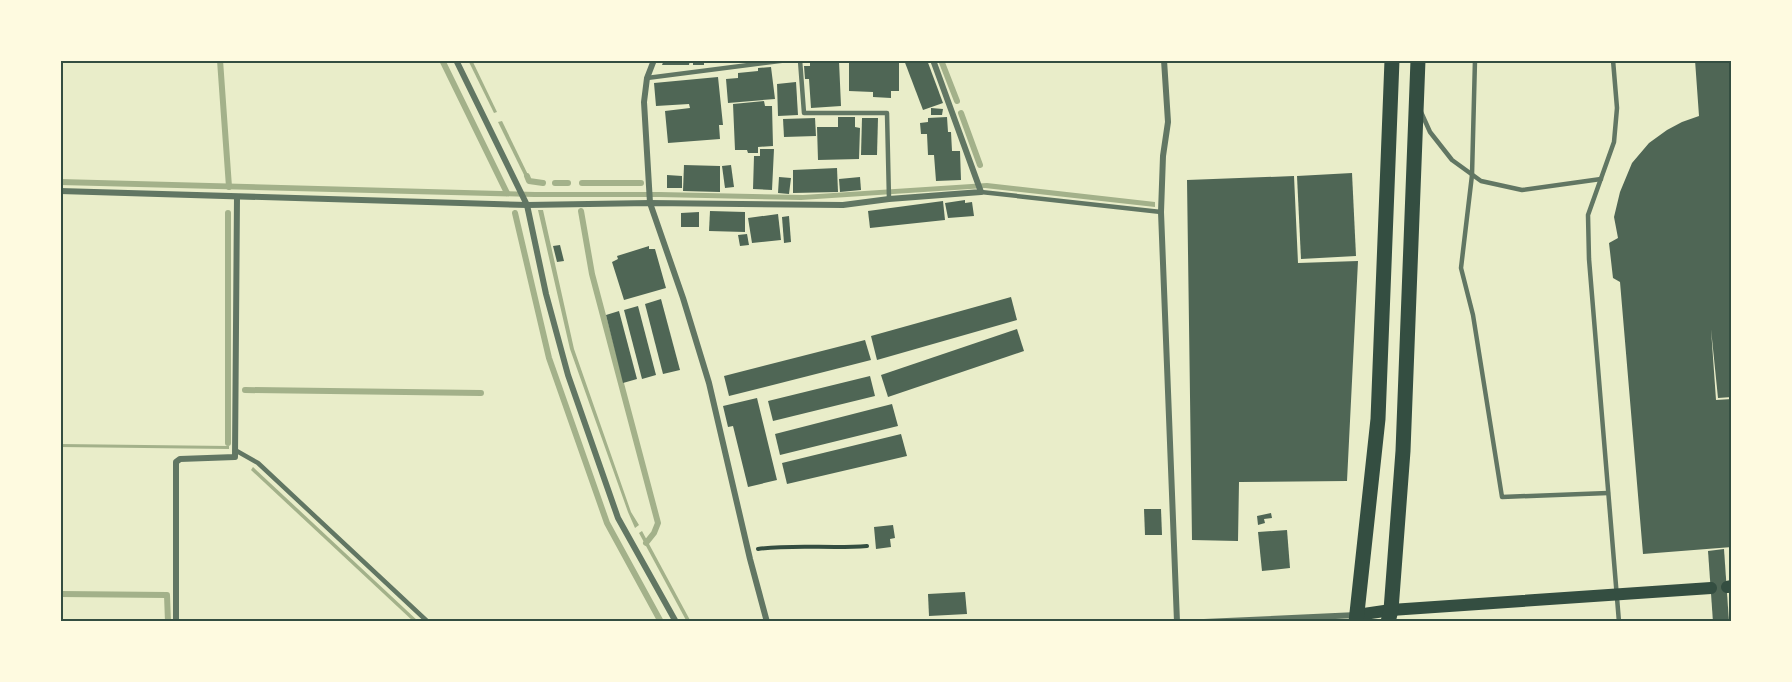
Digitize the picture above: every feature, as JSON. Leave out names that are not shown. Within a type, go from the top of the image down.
[{"type":"highway","points":[[1357,619],[1378,419],[1392,60]]},
{"type":"highway","points":[[1390,616],[1402,452],[1418,60]]},
{"type":"main road","points":[[1357,619],[1711,588]]},
{"type":"street","points":[[456,60],[527,205],[546,294],[568,375],[618,518],[676,622]]},
{"type":"street","points":[[654,60],[646,78],[644,102],[650,203],[709,383],[767,622]]},
{"type":"street","points":[[60,191],[527,205],[650,203],[843,205],[981,192],[933,60]]},
{"type":"street","points":[[1164,60],[1168,122],[1163,156],[1161,212],[1177,622]]},
{"type":"street","points":[[176,622],[176,462],[180,459],[235,457],[237,197]]},
{"type":"street","points":[[1204,622],[1357,619]]},
{"type":"lane","points":[[646,78],[788,60]]},
{"type":"lane","points":[[800,60],[804,113],[887,112],[889,199]]},
{"type":"lane","points":[[1475,60],[1472,175],[1461,268],[1473,315],[1502,497],[1608,493]]},
{"type":"lane","points":[[1613,60],[1617,108],[1614,142],[1588,215],[1590,270],[1619,622]]},
{"type":"lane","points":[[1417,102],[1430,132],[1452,160],[1481,181],[1522,190],[1601,179]]},
{"type":"lane","points":[[981,192],[1161,212]]},
{"type":"lane","points":[[235,450],[258,463],[428,622]]},
{"type":"path","points":[[748,551],[775,547],[867,546]]},
{"type":"shaded area","points":[[468,60],[472,60],[497,112],[494,113]]},
{"type":"shaded area","points":[[502,121],[532,183],[528,183],[498,122]]},
{"type":"shaded area","points":[[60,179],[535,192],[803,195],[987,183],[1155,202],[1155,207],[985,188],[801,200],[534,197],[60,185]]},
{"type":"shaded area","points":[[538,210],[543,210],[574,349],[631,512],[639,525],[635,528],[570,349]]},
{"type":"shaded area","points":[[60,444],[229,446],[229,449],[60,447]]},
{"type":"shaded area","points":[[253,467],[419,622],[414,622],[251,470]]},
{"type":"shaded area","points":[[642,531],[691,622],[687,622],[639,533]]},
{"type":"building","points":[[664,60],[690,60],[689,65],[662,65]]},
{"type":"building","points":[[693,60],[704,60],[704,65],[693,65]]},
{"type":"building","points":[[849,60],[899,60],[899,91],[891,91],[891,98],[873,97],[873,92],[849,91]]},
{"type":"building","points":[[904,60],[927,60],[943,103],[923,110]]},
{"type":"building","points":[[1695,60],[1732,60],[1732,397],[1718,398],[1711,329],[1716,400],[1732,399],[1732,547],[1643,554],[1620,282],[1613,278],[1609,243],[1618,238],[1614,217],[1620,192],[1632,163],[1649,143],[1667,130],[1699,116]]},
{"type":"building","points":[[839,61],[841,106],[811,108],[809,79],[805,79],[804,66],[810,66],[810,62]]},
{"type":"building","points":[[771,67],[775,99],[728,103],[726,79],[738,78],[738,73]]},
{"type":"building","points":[[718,77],[723,125],[719,125],[720,139],[668,143],[665,111],[690,108],[689,104],[656,106],[654,83]]},
{"type":"building","points":[[796,82],[798,115],[778,116],[777,84]]},
{"type":"building","points":[[764,101],[765,106],[772,106],[773,146],[758,147],[758,153],[735,150],[733,104]]},
{"type":"building","points":[[931,108],[943,109],[942,115],[931,115]]},
{"type":"building","points":[[838,117],[855,117],[855,127],[860,128],[859,159],[818,160],[817,127],[838,127]]},
{"type":"building","points":[[947,117],[952,151],[960,151],[961,180],[936,181],[934,155],[928,155],[927,134],[921,134],[920,123],[928,122],[928,118]]},
{"type":"building","points":[[815,118],[816,136],[784,137],[783,119]]},
{"type":"building","points":[[862,118],[878,118],[877,155],[861,155]]},
{"type":"building","points":[[760,149],[774,149],[772,190],[753,189],[754,156],[760,156]]},
{"type":"building","points":[[684,165],[720,166],[720,192],[683,191]]},
{"type":"building","points":[[731,165],[734,187],[725,188],[722,166]]},
{"type":"building","points":[[837,168],[838,192],[793,193],[793,170]]},
{"type":"building","points":[[1352,173],[1356,256],[1301,259],[1297,176]]},
{"type":"building","points":[[667,175],[682,176],[682,188],[667,188]]},
{"type":"building","points":[[1294,176],[1298,263],[1358,261],[1347,481],[1239,482],[1238,541],[1192,540],[1187,180]]},
{"type":"building","points":[[779,177],[791,178],[789,194],[778,193]]},
{"type":"building","points":[[860,177],[861,190],[840,192],[839,179]]},
{"type":"building","points":[[965,200],[965,203],[972,202],[974,216],[948,218],[945,203]]},
{"type":"building","points":[[943,201],[945,220],[870,228],[868,211]]},
{"type":"building","points":[[710,211],[745,212],[745,232],[709,231]]},
{"type":"building","points":[[699,212],[699,227],[681,227],[681,213]]},
{"type":"building","points":[[778,214],[781,240],[752,243],[748,218]]},
{"type":"building","points":[[789,216],[791,242],[784,243],[782,217]]},
{"type":"building","points":[[747,234],[749,245],[740,246],[738,235]]},
{"type":"building","points":[[560,245],[564,261],[557,262],[553,246]]},
{"type":"building","points":[[649,246],[649,249],[655,249],[666,288],[624,300],[612,262],[618,259],[617,256]]},
{"type":"building","points":[[1011,297],[1017,320],[877,360],[871,336]]},
{"type":"building","points":[[661,299],[680,370],[663,374],[645,304]]},
{"type":"building","points":[[638,306],[656,375],[642,379],[624,310]]},
{"type":"building","points":[[619,311],[637,379],[623,383],[606,315]]},
{"type":"building","points":[[1017,329],[1024,351],[888,397],[881,375]]},
{"type":"building","points":[[865,340],[871,360],[729,396],[724,376]]},
{"type":"building","points":[[870,376],[875,396],[773,421],[768,401]]},
{"type":"building","points":[[757,398],[777,480],[748,487],[733,426],[728,427],[723,406]]},
{"type":"building","points":[[892,404],[898,426],[780,455],[775,434]]},
{"type":"building","points":[[901,434],[907,456],[787,484],[782,463]]},
{"type":"building","points":[[1144,509],[1161,509],[1162,535],[1145,535]]},
{"type":"building","points":[[1271,513],[1272,518],[1264,519],[1265,523],[1258,525],[1257,516]]},
{"type":"building","points":[[893,525],[895,538],[890,539],[891,547],[876,549],[874,527]]},
{"type":"building","points":[[1287,530],[1290,568],[1262,571],[1258,532]]},
{"type":"building","points":[[1724,549],[1729,622],[1713,622],[1708,551]]},
{"type":"building","points":[[965,592],[967,614],[929,616],[928,594]]},
{"type":"waterway","points":[[220,60],[229,187]]},
{"type":"waterway","points":[[442,60],[507,193]]},
{"type":"waterway","points":[[941,60],[957,101]]},
{"type":"waterway","points":[[961,113],[980,165]]},
{"type":"waterway","points":[[527,176],[529,181],[543,183]]},
{"type":"waterway","points":[[555,183],[568,183]]},
{"type":"waterway","points":[[582,183],[641,183]]},
{"type":"waterway","points":[[581,211],[592,274],[658,523],[646,543]]},
{"type":"waterway","points":[[228,213],[228,443]]},
{"type":"waterway","points":[[515,213],[549,358],[607,523],[661,622]]},
{"type":"waterway","points":[[245,390],[481,393]]},
{"type":"waterway","points":[[61,594],[167,595],[168,622]]}]
